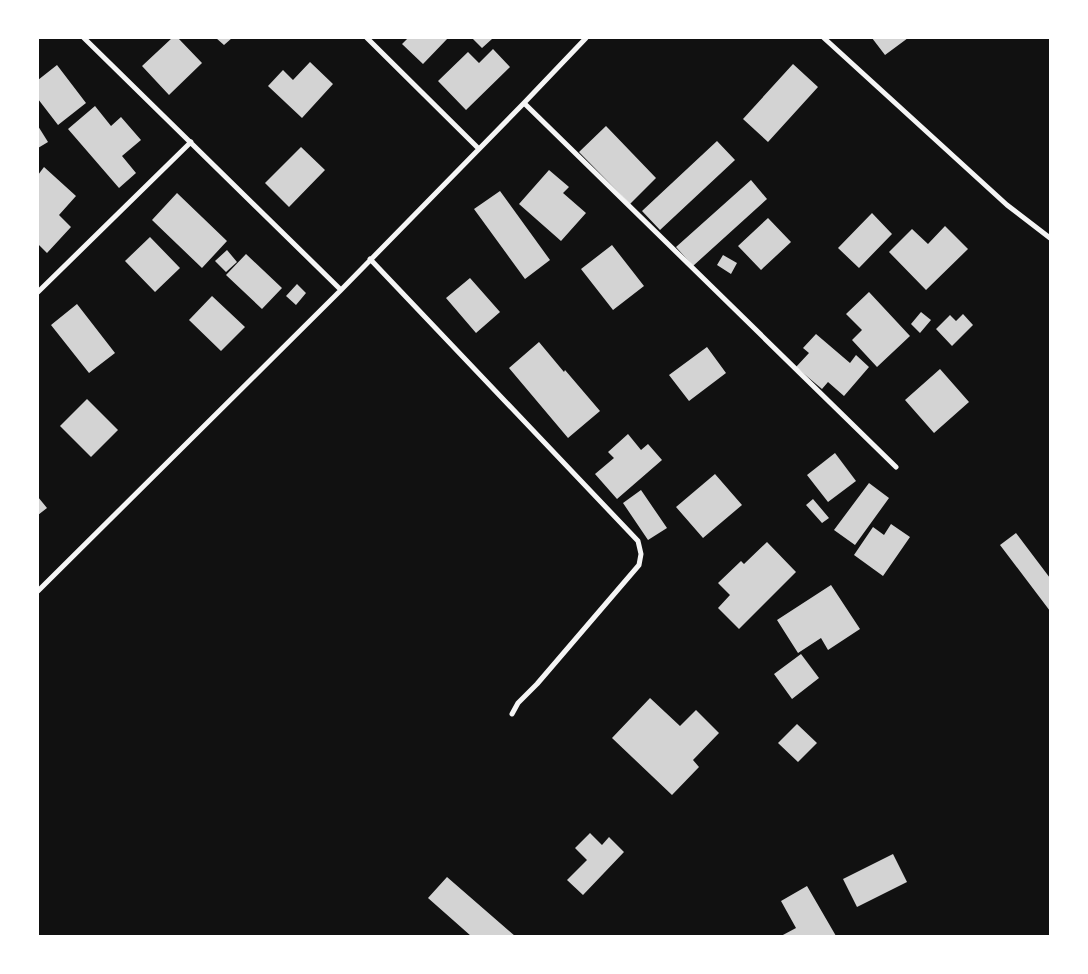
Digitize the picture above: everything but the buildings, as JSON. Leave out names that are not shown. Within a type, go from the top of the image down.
[{"type":"street","points":[[84,38],[341,290]]},
{"type":"street","points":[[367,38],[480,149]]},
{"type":"street","points":[[38,591],[341,290],[586,38]]},
{"type":"street","points":[[824,38],[1007,205],[1050,238]]},
{"type":"street","points":[[524,103],[896,467]]},
{"type":"street","points":[[38,292],[191,142]]},
{"type":"street","points":[[370,259],[638,541],[642,554],[639,565],[518,703],[512,714]]}]
